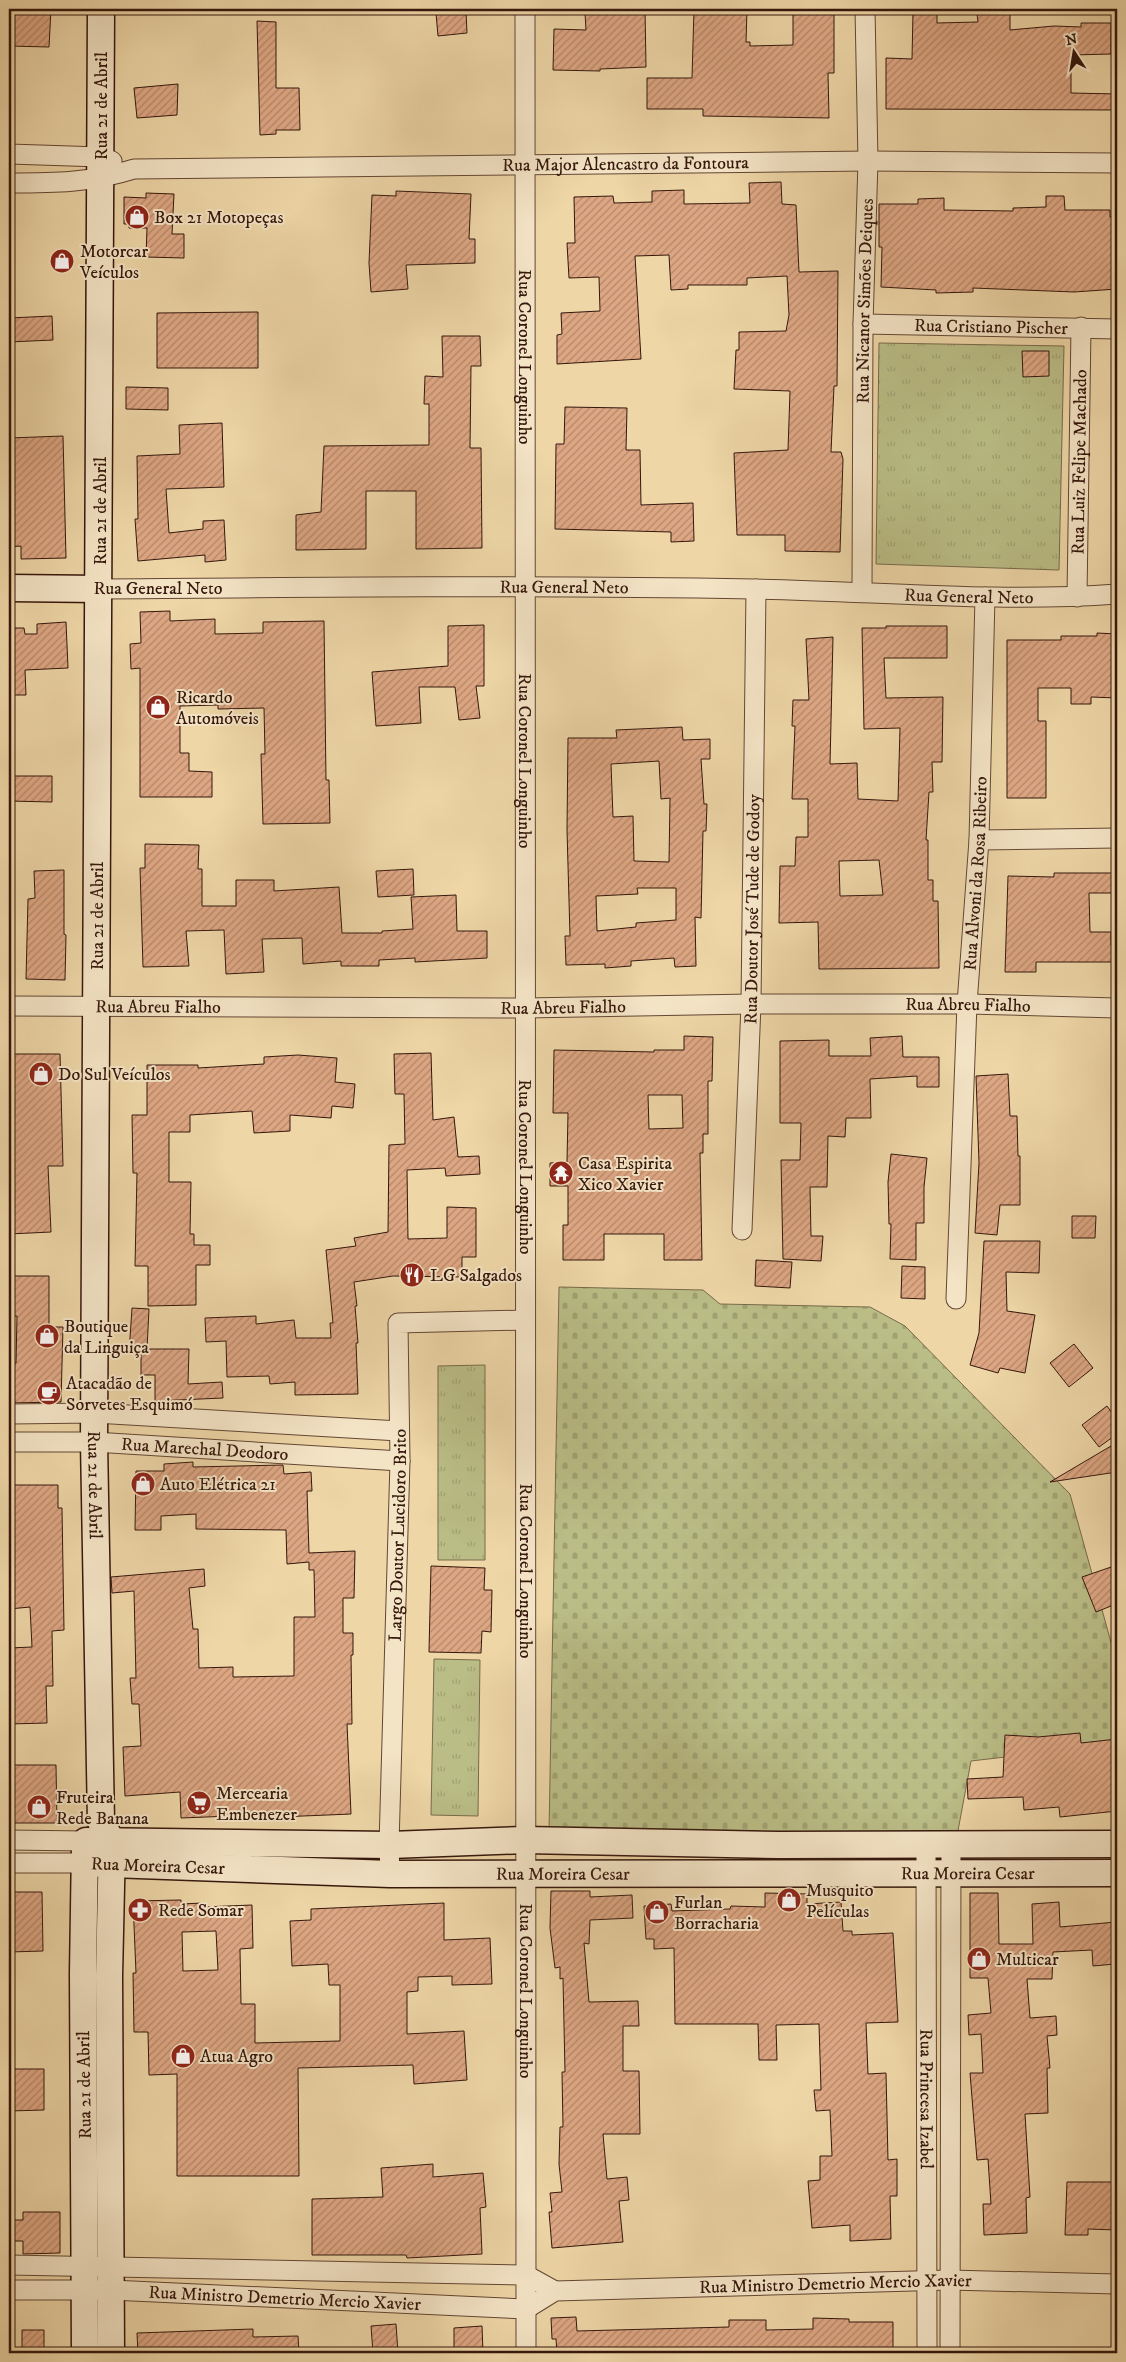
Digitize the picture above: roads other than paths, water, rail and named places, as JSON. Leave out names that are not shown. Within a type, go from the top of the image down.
[{"type":"street","name":"Rua 21 de Abril","points":[[85,2353],[98,2278],[99,1847],[94,1442],[100,589],[101,9]]},
{"type":"street","name":"Rua Coronel Longuinho","points":[[525,9],[524,166],[527,586],[525,1008],[526,2353]]},
{"type":"street","name":"Rua Nicanor Simões Deiques","points":[[862,592],[863,324],[868,162],[865,9]]},
{"type":"street","name":"Rua Major Alencastro da Fontoura","points":[[9,154],[101,168],[134,169],[868,162],[1117,163]]},
{"type":"street","name":"Rua Major Alencastro da Fontoura","points":[[9,183],[48,183],[101,168]]},
{"type":"street","name":"Rua Cristiano Pischer","points":[[863,324],[1117,329]]},
{"type":"street","name":"Rua Luiz Felipe Machado","points":[[1076,597],[1082,327]]},
{"type":"street","name":"Rua General Neto","points":[[9,588],[527,586],[756,589],[985,597],[1076,597],[1117,594]]},
{"type":"street","name":"Rua Doutor José Tude de Godoy","points":[[742,1230],[751,1004],[756,589]]},
{"type":"street","name":"Rua Alvoni da Rosa Ribeiro","points":[[956,1299],[967,1004],[979,840],[985,597]]},
{"type":"street","points":[[979,840],[1117,838]]},
{"type":"street","name":"Rua Abreu Fialho","points":[[9,1006],[525,1008],[751,1004],[967,1004],[1117,1008]]},
{"type":"street","name":"Largo Doutor Lucidoro Brito","points":[[390,1874],[389,1845],[400,1461],[398,1323],[525,1320]]},
{"type":"street","name":"Rua Marechal Deodoro","points":[[9,1414],[95,1413],[399,1431]]},
{"type":"street","name":"Rua Marechal Deodoro","points":[[9,1442],[94,1442],[400,1461]]},
{"type":"street","name":"Rua Moreira Cesar","points":[[9,1840],[390,1874],[1117,1873]]},
{"type":"street","name":"Rua Moreira Cesar","points":[[9,1863],[99,1847],[389,1845],[525,1840],[778,1845],[1117,1844]]},
{"type":"street","name":"Rua Princesa Izabel","points":[[926,1844],[927,2353]]},
{"type":"street","name":"Rua Princesa Izabel","points":[[950,2353],[952,1844]]},
{"type":"street","name":"Rua Ministro Demetrio Mercio Xavier","points":[[9,2265],[98,2278],[526,2309],[556,2291],[928,2280],[1117,2284]]},
{"type":"street","name":"Rua Ministro Demetrio Mercio Xavier","points":[[9,2290],[98,2278],[526,2275],[556,2291]]},
{"type":"street","name":"Rua 21 de Abril","points":[[98,2278],[111,2353]]},
{"type":"place","name":"Box 21 Motopeças","points":[[137,217]]},
{"type":"place","name":"Motorcar Veículos","points":[[62,261]]},
{"type":"place","name":"Ricardo Automóveis","points":[[158,707]]},
{"type":"place","name":"Do Sul Veículos","points":[[41,1074]]},
{"type":"place","name":"Casa Espirita Xico Xavier","points":[[561,1173]]},
{"type":"place","name":"LG Salgados","points":[[412,1275]]},
{"type":"place","name":"Boutique da Linguiça","points":[[47,1336]]},
{"type":"place","name":"Atacadão de Sorvetes Esquimó","points":[[49,1393]]},
{"type":"place","name":"Auto Elétrica 21","points":[[143,1484]]},
{"type":"place","name":"Mercearia Embenezer","points":[[199,1803]]},
{"type":"place","name":"Fruteira Rede Banana","points":[[39,1807]]},
{"type":"place","name":"Musquito Películas","points":[[789,1900]]},
{"type":"place","name":"Rede Somar","points":[[140,1910]]},
{"type":"place","name":"Furlan Borracharia","points":[[657,1912]]},
{"type":"place","name":"Multicar","points":[[979,1959]]},
{"type":"place","name":"Atua Agro","points":[[183,2056]]}]
